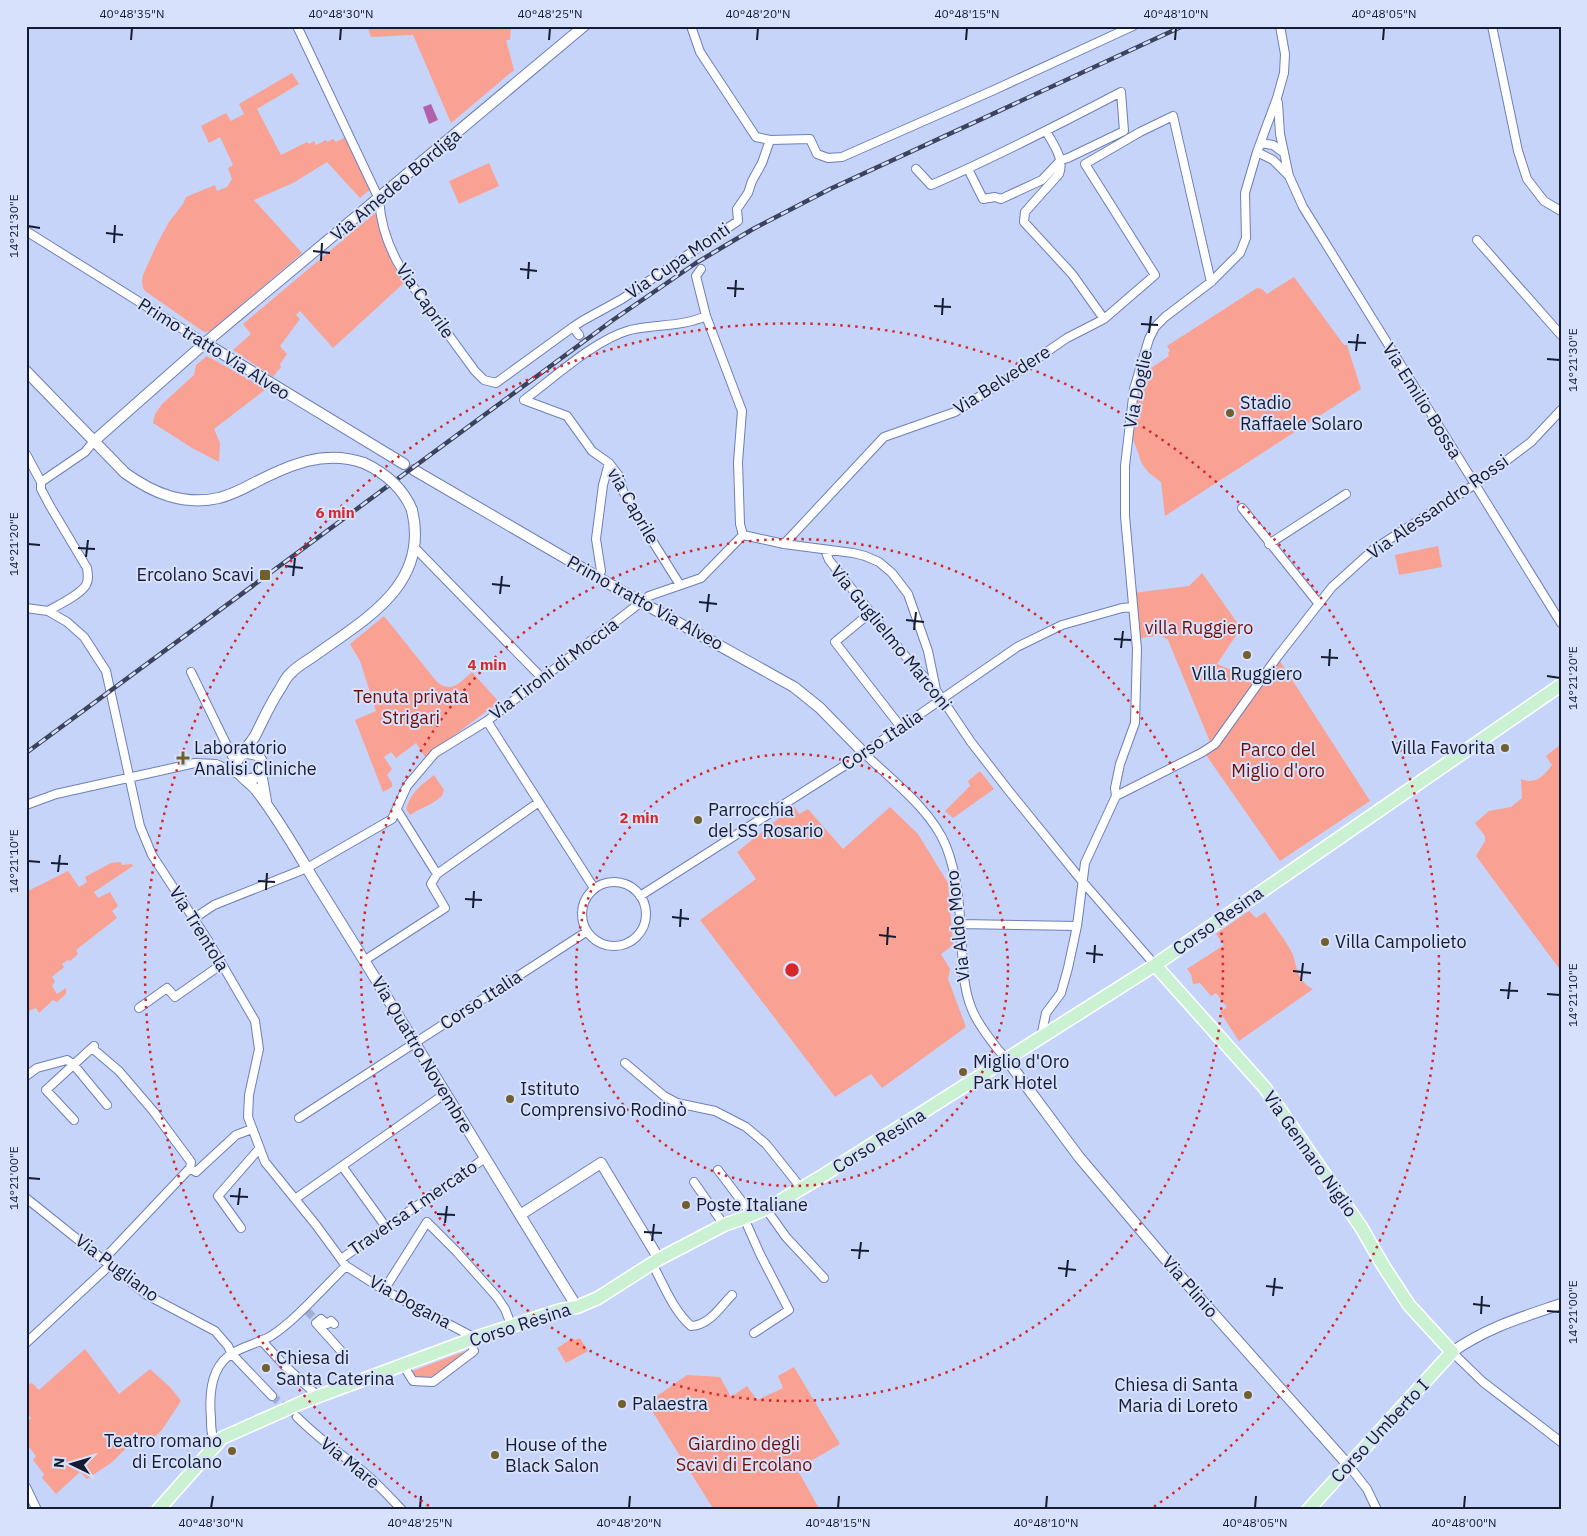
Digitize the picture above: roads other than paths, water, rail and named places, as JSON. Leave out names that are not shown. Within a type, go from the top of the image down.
[{"type":"main road","name":"Corso Resina","points":[[158,1510],[222,1438],[319,1396],[472,1339],[561,1310],[577,1307],[598,1298],[655,1261],[724,1225],[766,1209],[802,1189],[1155,965],[1561,685]]},
{"type":"main road","name":"Via Gennaro Niglio","points":[[1155,965],[1265,1088],[1362,1227],[1384,1267],[1409,1305],[1452,1352]]},
{"type":"main road","name":"Corso Umberto I","points":[[1308,1510],[1452,1352]]},
{"type":"street","name":"Via Caprile","points":[[297,26],[379,199],[380,217],[394,257],[407,280],[484,380],[496,383],[573,327]]},
{"type":"street","name":"Via Amedeo Bordiga","points":[[94,441],[205,344],[584,26]]},
{"type":"street","points":[[691,26],[700,52],[756,137],[770,140],[810,140],[817,154],[828,158],[842,156],[994,90],[1133,26]]},
{"type":"street","name":"Via Doglie","points":[[1116,796],[1115,788],[1120,764],[1135,723],[1137,649],[1126,516],[1125,466],[1134,389],[1149,339],[1155,327],[1164,317],[1211,282],[1240,253],[1246,238],[1245,193],[1284,74],[1285,54],[1280,26]]},
{"type":"street","points":[[1492,26],[1518,151],[1527,179],[1544,201],[1561,211]]},
{"type":"street","points":[[916,169],[931,185],[1046,131],[1121,92],[1124,131],[1061,160],[1042,180],[1002,199],[983,199],[968,169]]},
{"type":"street","name":"Via Emilio Bossa","points":[[1277,98],[1280,134],[1289,176],[1303,207],[1561,623]]},
{"type":"street","name":"Via Belvedere","points":[[784,544],[884,437],[955,412],[1066,338],[1104,319],[1155,274],[1085,164],[1140,132],[1173,116],[1211,282]]},
{"type":"street","points":[[1046,131],[1061,160],[1061,168],[1059,174],[1025,212],[1024,222],[1072,274],[1104,319]]},
{"type":"street","name":"Via Cupa Monti","points":[[573,327],[622,299],[738,222],[738,209],[762,163],[770,140]]},
{"type":"street","points":[[1261,143],[1273,145],[1284,153]]},
{"type":"street","name":"Via Emilio Bossa","points":[[1257,152],[1273,160],[1289,176]]},
{"type":"street","name":"Primo tratto Via Alveo","points":[[26,231],[205,344],[404,464]]},
{"type":"street","points":[[1477,240],[1561,335]]},
{"type":"street","points":[[701,269],[696,276],[706,316],[742,411],[738,462],[740,524],[743,536]]},
{"type":"street","name":"via Caprile","points":[[680,585],[638,518],[623,491],[619,476],[609,463],[592,451],[567,416],[524,400],[588,347],[630,330],[694,322],[706,316]]},
{"type":"street","points":[[573,327],[579,335]]},
{"type":"street","points":[[26,371],[125,473],[143,486],[161,494],[182,499],[218,498],[308,460],[337,458],[364,463],[379,471],[402,492],[412,510],[415,525],[414,547],[406,573],[393,595],[290,673],[265,712],[240,766]]},
{"type":"street","name":"Via Alessandro Rossi","points":[[1116,796],[1215,744],[1278,656],[1332,587],[1374,549],[1474,484],[1531,442],[1561,410]]},
{"type":"street","points":[[1119,434],[1128,436]]},
{"type":"street","points":[[41,482],[85,452],[94,441]]},
{"type":"street","points":[[26,454],[41,482],[41,489],[87,568],[88,577],[86,585],[48,611]]},
{"type":"street","points":[[597,577],[601,571],[596,539],[603,485],[609,463]]},
{"type":"street","name":"Primo tratto Via Alveo","points":[[414,470],[597,577],[794,687],[820,708],[863,752]]},
{"type":"street","points":[[1269,544],[1346,494]]},
{"type":"street","points":[[1242,508],[1319,604]]},
{"type":"street","name":"Via Guglielmo Marconi","points":[[743,536],[825,550],[829,560],[870,613],[943,698],[954,717],[987,763],[1082,881],[1155,965]]},
{"type":"street","name":"Via Tironi di Moccia","points":[[193,918],[214,906],[307,868],[392,820],[407,786],[435,753],[487,721],[649,596],[701,578],[743,536]]},
{"type":"street","points":[[414,547],[542,678]]},
{"type":"street","points":[[825,550],[865,556],[878,562],[892,573],[908,594],[928,651],[936,690]]},
{"type":"street","name":"Corso Italia","points":[[640,896],[863,752],[1017,647],[1062,624],[1122,608],[1133,607]]},
{"type":"street","name":"Via Trentola","points":[[26,608],[48,611],[68,622],[84,637],[106,671],[140,826],[152,854],[222,964],[255,1021],[259,1049],[249,1095],[248,1117],[259,1148],[265,1162],[343,1262]]},
{"type":"street","points":[[870,613],[835,642],[900,726]]},
{"type":"street","points":[[191,672],[227,742],[238,753],[240,766],[255,778],[261,773]]},
{"type":"street","points":[[487,721],[594,888]]},
{"type":"street","name":"Via Quattro Novembre","points":[[261,724],[259,736],[260,757],[263,763],[261,773],[266,804]]},
{"type":"street","name":"Via Aldo Moro","points":[[863,752],[927,815],[937,827],[946,845],[954,870],[964,978],[971,1008],[977,1020],[1007,1060]]},
{"type":"street","points":[[240,766],[253,753],[260,757]]},
{"type":"street","name":"Via Quattro Novembre","points":[[26,805],[56,794],[195,763],[240,766]]},
{"type":"street","name":"Via Quattro Novembre","points":[[216,764],[240,766]]},
{"type":"street","name":"Via Quattro Novembre","points":[[240,766],[307,868],[416,1042],[577,1307]]},
{"type":"street","points":[[1041,1037],[1046,1013],[1061,993],[1077,926],[1085,863],[1116,796]]},
{"type":"street","points":[[364,960],[445,908],[431,884],[437,874],[539,802]]},
{"type":"street","points":[[397,810],[437,874]]},
{"type":"street","points":[[618,882],[630,886],[640,896],[644,903],[646,918],[644,926],[636,938],[621,946],[607,946],[596,941],[586,932],[582,919],[582,906],[586,896],[594,888],[604,883],[618,882]]},
{"type":"street","points":[[960,924],[1077,926]]},
{"type":"street","name":"Corso Italia","points":[[299,1118],[586,932]]},
{"type":"street","points":[[140,1008],[167,988],[175,997],[222,964]]},
{"type":"street","points":[[26,1343],[106,1262],[190,1168],[191,1162],[154,1112],[119,1070],[94,1046],[46,1090],[74,1120]]},
{"type":"street","points":[[26,1076],[37,1068],[67,1060],[73,1064],[107,1105]]},
{"type":"street","name":"Via Plinio","points":[[1007,1060],[1080,1157],[1173,1268],[1349,1466],[1367,1488],[1377,1510]]},
{"type":"street","points":[[625,1063],[664,1096],[677,1103],[715,1111],[746,1127],[766,1144],[802,1189]]},
{"type":"street","points":[[295,1199],[446,1094]]},
{"type":"street","points":[[190,1168],[196,1172],[236,1135],[252,1129]]},
{"type":"street","points":[[241,1228],[218,1196],[259,1148]]},
{"type":"street","name":"Traversa I mercato","points":[[231,1353],[270,1336],[306,1309],[343,1262],[386,1227],[485,1158]]},
{"type":"street","points":[[520,1215],[601,1163],[655,1261],[673,1301],[686,1321],[692,1326],[699,1326],[711,1318],[732,1295]]},
{"type":"street","points":[[342,1166],[386,1227]]},
{"type":"street","points":[[718,1170],[748,1217],[760,1254],[789,1310],[754,1333]]},
{"type":"street","points":[[694,1182],[724,1225]]},
{"type":"street","name":"Via Pugliano","points":[[26,1198],[147,1294],[215,1331],[228,1346],[231,1353],[272,1396]]},
{"type":"street","points":[[766,1209],[786,1237],[824,1278]]},
{"type":"street","points":[[384,1290],[427,1222],[497,1297],[512,1326]]},
{"type":"street","name":"Via Dogana","points":[[343,1262],[384,1290],[472,1339]]},
{"type":"street","points":[[1561,1304],[1506,1322],[1480,1333],[1452,1352],[1483,1382],[1561,1442]]},
{"type":"street","points":[[334,1324],[331,1321],[327,1324],[320,1319],[316,1320],[316,1323],[342,1351]]},
{"type":"street","points":[[403,1365],[413,1382],[433,1382],[474,1351],[472,1339]]},
{"type":"street","points":[[260,1340],[285,1366],[319,1396]]},
{"type":"street","points":[[215,1444],[212,1437],[211,1386],[219,1367],[231,1353]]},
{"type":"street","name":"Via Mare","points":[[297,1417],[312,1433],[352,1462],[378,1485],[402,1510]]},
{"type":"street","points":[[26,1487],[37,1510]]},
{"type":"tunnel","points":[[579,335],[586,344]]},
{"type":"tunnel","points":[[307,1311],[315,1319]]},
{"type":"tunnel","points":[[272,1396],[297,1417]]},
{"type":"railway","points":[[26,753],[613,320],[696,263],[753,229],[830,189],[1183,26]]},
{"type":"place","name":"Stadio Raffaele Solaro","points":[[1230,413]]},
{"type":"place","name":"Ercolano Scavi","points":[[265,575]]},
{"type":"place","name":"Villa Ruggiero","points":[[1247,655]]},
{"type":"place","name":"Villa Favorita","points":[[1505,748]]},
{"type":"place","name":"Laboratorio Analisi Cliniche","points":[[183,758]]},
{"type":"place","name":"Parrocchia del SS Rosario","points":[[698,820]]},
{"type":"place","name":"Villa Campolieto","points":[[1325,942]]},
{"type":"place","name":"Miglio d'Oro Park Hotel","points":[[963,1072]]},
{"type":"place","name":"Istituto Comprensivo Rodinò","points":[[510,1099]]},
{"type":"place","name":"Poste Italiane","points":[[686,1205]]},
{"type":"place","name":"Chiesa di Santa Caterina","points":[[266,1368]]},
{"type":"place","name":"Chiesa di Santa Maria di Loreto","points":[[1248,1395]]},
{"type":"place","name":"Palaestra","points":[[622,1404]]},
{"type":"place","name":"Teatro romano di Ercolano","points":[[232,1451]]},
{"type":"place","name":"House of the Black Salon","points":[[495,1455]]},
{"type":"park label","name":"villa Ruggiero","points":[[1199,628]]},
{"type":"park label","name":"Tenuta privata Strigari","points":[[411,708]]},
{"type":"park label","name":"Parco del Miglio d'oro","points":[[1278,760]]},
{"type":"park label","name":"Giardino degli Scavi di Ercolano","points":[[744,1454]]}]
